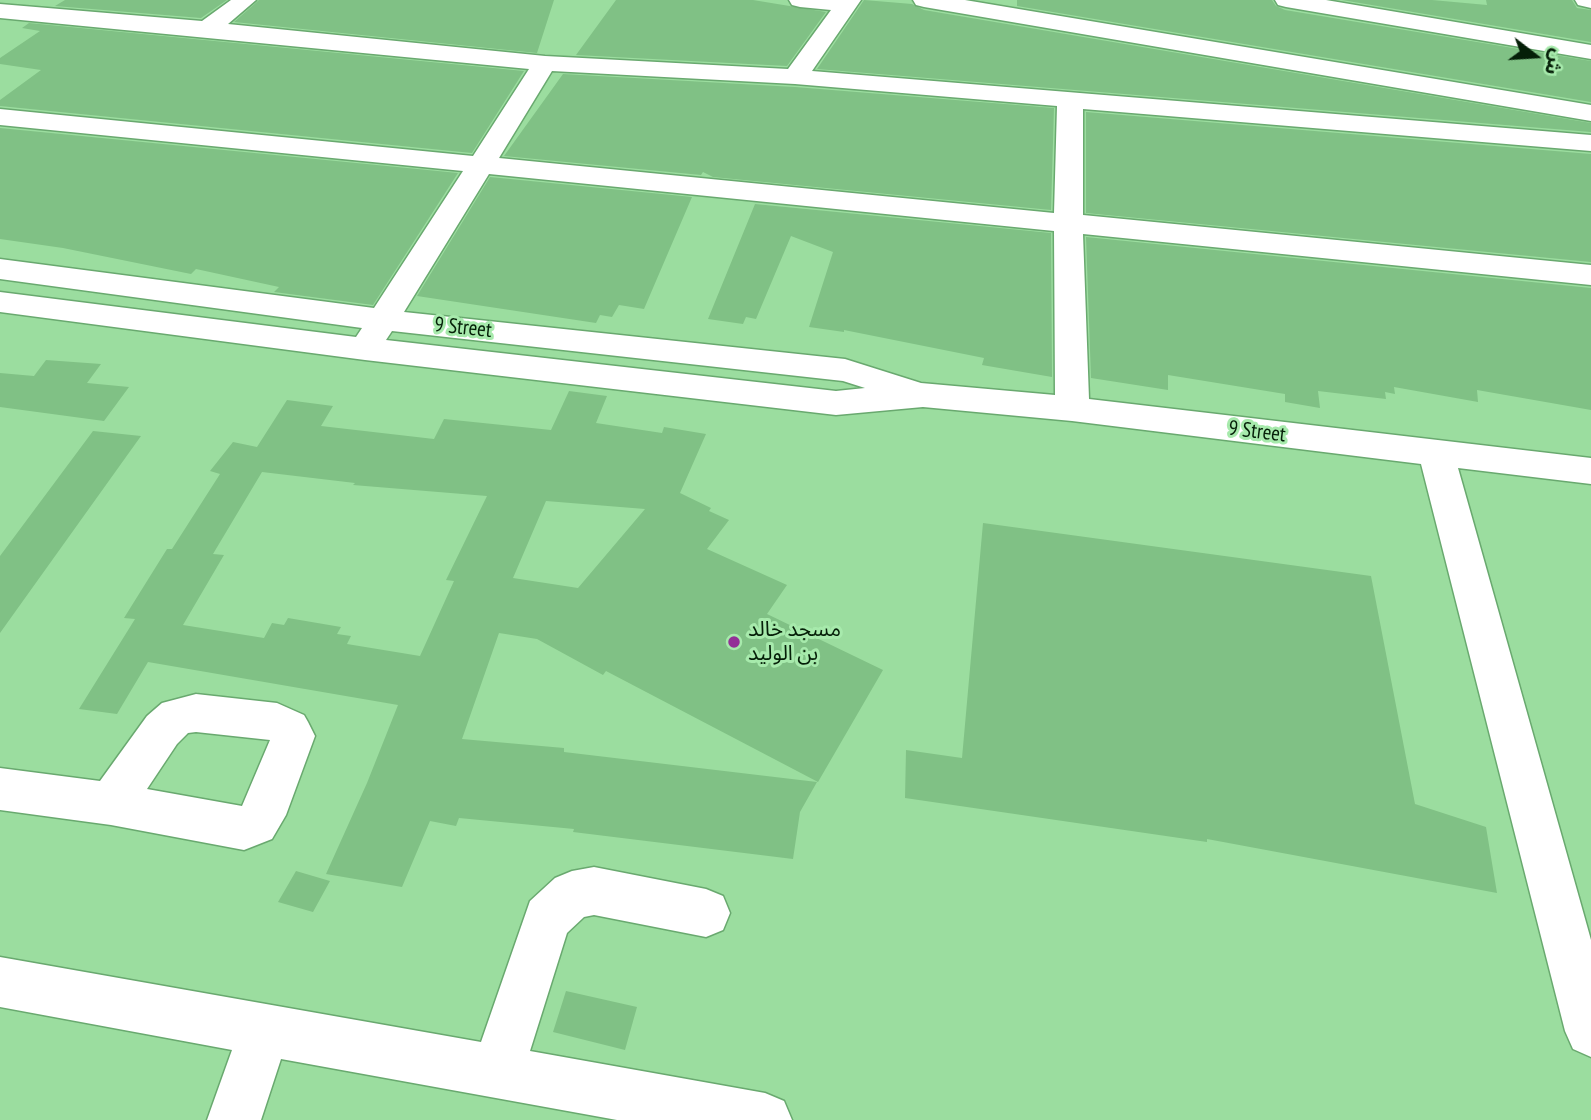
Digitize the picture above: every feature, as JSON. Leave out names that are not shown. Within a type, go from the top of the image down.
[{"type":"street","points":[[207,29],[245,0]]},
{"type":"street","points":[[800,0],[849,2]]},
{"type":"street","points":[[924,0],[1298,43],[1591,113]]},
{"type":"street","points":[[1298,43],[1294,1],[1390,8],[1591,52]]},
{"type":"street","points":[[795,77],[849,2]]},
{"type":"street","points":[[0,11],[545,63],[795,77],[1591,143]]},
{"type":"street","points":[[365,349],[545,63]]},
{"type":"street","points":[[1070,99],[1068,222],[1072,409]]},
{"type":"street","points":[[0,117],[1591,275]]},
{"type":"street","name":"9 Street","points":[[0,269],[383,320],[845,370],[923,394],[1072,409],[1591,471]]},
{"type":"street","name":"9 Street","points":[[0,302],[365,349],[836,403],[923,394]]},
{"type":"street","points":[[1436,454],[1591,1029]]},
{"type":"street","points":[[0,789],[111,804]]},
{"type":"street","points":[[498,1071],[547,918],[572,895],[594,891],[706,913]]},
{"type":"street","points":[[0,982],[765,1120]]},
{"type":"street","points":[[234,1120],[265,1028]]},
{"type":"building","points":[[65,0],[227,0],[201,18],[55,6]]},
{"type":"building","points":[[259,0],[554,0],[537,53],[234,22]]},
{"type":"building","points":[[616,0],[753,0],[826,12],[787,66],[576,55]]},
{"type":"building","points":[[864,0],[912,4],[924,10],[1591,123],[1591,132],[817,69]]},
{"type":"building","points":[[1017,0],[1272,0],[1276,6],[1285,10],[1591,61],[1591,102],[1017,6]]},
{"type":"building","points":[[1342,0],[1432,0],[1487,5],[1486,0],[1572,0],[1577,8],[1591,10],[1591,42]]},
{"type":"building","points":[[29,23],[524,71],[472,153],[0,106],[0,100],[41,70],[0,64],[0,58],[40,31],[22,28]]},
{"type":"building","points":[[563,74],[795,87],[1054,108],[1051,210],[713,177],[703,172],[701,175],[504,156]]},
{"type":"building","points":[[1086,112],[1591,154],[1591,262],[1086,213]]},
{"type":"building","points":[[0,128],[458,173],[373,305],[274,292],[279,287],[196,269],[191,274],[63,248],[0,239]]},
{"type":"building","points":[[490,177],[692,197],[644,309],[619,305],[612,317],[600,315],[596,323],[417,296]]},
{"type":"building","points":[[755,204],[1051,233],[1052,377],[982,365],[984,358],[844,330],[809,327],[833,252],[791,236],[756,319],[746,317],[743,324],[708,319]]},
{"type":"building","points":[[1086,237],[1591,288],[1591,410],[1477,390],[1478,402],[1394,387],[1395,394],[1385,392],[1386,399],[1318,391],[1320,408],[1285,402],[1285,394],[1168,375],[1168,390],[1091,378]]},
{"type":"building","points":[[46,360],[101,364],[87,383],[129,387],[104,421],[0,407],[0,373],[34,376]]},
{"type":"building","points":[[569,391],[607,396],[596,423],[662,433],[664,427],[706,434],[680,493],[729,520],[707,549],[787,585],[767,614],[883,670],[818,782],[606,671],[603,675],[537,639],[499,633],[462,739],[564,748],[564,752],[817,782],[800,812],[793,859],[573,832],[574,829],[459,818],[456,826],[430,821],[402,887],[326,874],[398,705],[148,662],[117,714],[79,709],[135,619],[124,618],[167,549],[172,549],[220,474],[210,471],[233,442],[257,447],[287,400],[333,406],[321,426],[434,439],[444,419],[551,430]],"holes":[[[262,472],[355,483],[353,485],[487,496],[446,580],[454,581],[420,656],[347,644],[351,636],[337,634],[341,627],[288,618],[284,625],[272,623],[264,638],[183,625],[224,555],[213,554]],[[546,501],[645,509],[578,588],[513,578]]]},
{"type":"building","points":[[93,431],[141,436],[0,633],[0,556]]},
{"type":"building","points":[[983,523],[1371,576],[1415,804],[1486,827],[1497,893],[1207,839],[1207,842],[905,798],[906,750],[962,758]]},
{"type":"building","points":[[296,871],[330,881],[313,912],[278,902]]},
{"type":"building","points":[[566,991],[637,1007],[625,1050],[553,1032]]},
{"type":"place","name":"مسجد خالد بن الوليد","points":[[734,642]]}]
